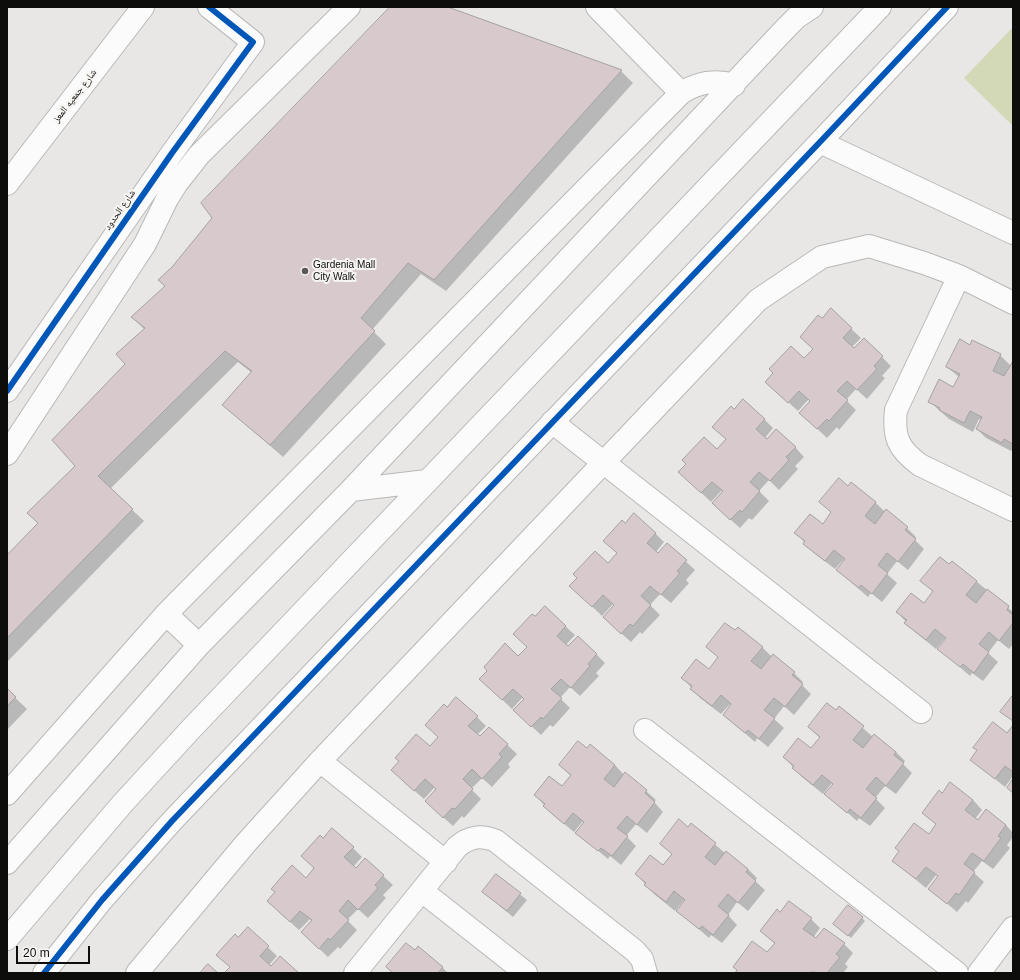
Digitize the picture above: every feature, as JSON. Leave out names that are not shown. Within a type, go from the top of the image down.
[{"type":"street","name":"شارع جمعيه المعز","points":[[10,173],[143,7]]},
{"type":"street","name":"شارع الحدود","points":[[7,391],[172,153],[252,42],[209,7]]},
{"type":"street","points":[[7,454],[145,244],[167,199],[188,169],[199,155],[349,7]]},
{"type":"street","points":[[596,7],[681,93]]},
{"type":"street","points":[[7,863],[199,645],[351,490],[797,17],[812,7]]},
{"type":"street","points":[[7,939],[118,809],[186,735],[880,7]]},
{"type":"street","points":[[44,973],[102,900],[172,821],[947,7]]},
{"type":"street","points":[[7,794],[166,614],[681,93],[689,87],[706,82],[723,82],[734,85]]},
{"type":"street","points":[[820,142],[1013,233]]},
{"type":"street","points":[[137,973],[246,843],[320,761],[758,300],[822,257],[869,246],[924,263],[959,276],[1013,303]]},
{"type":"street","points":[[959,276],[896,410],[895,431],[898,442],[907,456],[920,465],[1013,510]]},
{"type":"street","points":[[552,422],[921,712]]},
{"type":"street","points":[[351,490],[427,482]]},
{"type":"street","points":[[166,614],[199,645]]},
{"type":"street","points":[[644,730],[957,973]]},
{"type":"street","points":[[320,761],[446,862]]},
{"type":"street","points":[[355,973],[446,862],[466,840],[476,837],[486,837],[496,841],[635,951],[642,959],[646,973]]},
{"type":"street","points":[[422,891],[526,973]]},
{"type":"street","points":[[979,973],[1013,928]]},
{"type":"green space","points":[[1013,27],[1013,126],[964,78]]},
{"type":"building","points":[[390,7],[448,7],[622,70],[434,280],[408,263],[361,318],[375,331],[270,445],[222,405],[252,371],[225,351],[98,476],[133,509],[7,638],[7,555],[38,523],[27,513],[75,466],[52,440],[125,364],[116,354],[145,328],[131,317],[165,286],[158,280],[172,267],[212,218],[201,203]]},
{"type":"building","points":[[831,308],[852,328],[843,338],[854,348],[864,338],[883,356],[874,366],[877,369],[857,390],[847,381],[837,391],[848,400],[829,421],[827,419],[817,429],[799,413],[810,401],[799,391],[788,403],[765,382],[773,373],[769,369],[791,346],[804,358],[813,349],[800,337],[818,315],[822,318]]},
{"type":"building","points":[[960,339],[970,345],[972,340],[1001,354],[993,371],[1004,376],[1013,361],[1013,444],[1004,439],[1002,443],[976,429],[982,417],[970,411],[964,423],[939,410],[940,408],[928,402],[939,379],[953,387],[960,374],[946,367]]},
{"type":"building","points":[[743,399],[765,419],[756,429],[767,439],[776,429],[796,447],[786,457],[789,460],[770,481],[759,472],[750,482],[760,491],[742,512],[740,510],[730,520],[712,503],[723,491],[712,482],[701,493],[678,472],[686,464],[682,460],[704,437],[717,449],[726,439],[712,427],[731,406],[734,409]]},
{"type":"building","points":[[839,478],[848,486],[851,482],[876,502],[865,516],[875,524],[886,509],[908,527],[905,530],[916,539],[898,562],[887,553],[878,565],[888,573],[872,594],[861,585],[859,588],[836,570],[845,559],[834,550],[825,561],[803,544],[805,541],[794,533],[810,514],[823,524],[831,512],[819,502]]},
{"type":"building","points":[[634,513],[656,533],[647,543],[658,553],[667,543],[687,560],[677,571],[680,573],[661,595],[650,586],[641,596],[651,605],[633,626],[630,624],[621,634],[603,617],[614,605],[603,595],[592,607],[569,586],[577,578],[573,574],[595,551],[608,563],[617,553],[603,541],[622,520],[625,523]]},
{"type":"building","points":[[940,557],[949,564],[952,561],[977,581],[966,595],[976,603],[987,589],[1009,606],[1007,610],[1013,615],[1013,623],[999,641],[989,632],[979,644],[989,652],[974,673],[963,664],[960,667],[937,649],[946,638],[935,629],[926,640],[904,623],[907,620],[896,612],[911,593],[924,603],[933,591],[920,581]]},
{"type":"building","points":[[545,606],[566,626],[557,636],[568,646],[578,636],[597,654],[588,664],[590,666],[571,688],[561,679],[551,689],[562,698],[543,719],[541,717],[531,727],[513,710],[524,699],[513,689],[502,700],[479,679],[487,671],[484,667],[505,643],[518,656],[527,647],[513,634],[532,614],[535,616]]},
{"type":"building","points":[[725,623],[735,630],[738,627],[763,647],[751,661],[761,669],[773,654],[795,672],[792,675],[803,684],[785,707],[774,698],[764,710],[775,718],[759,739],[748,730],[745,733],[723,715],[731,704],[721,695],[712,706],[690,689],[692,686],[681,678],[696,659],[709,669],[718,657],[706,647]]},
{"type":"building","points":[[7,688],[16,697],[7,706]]},
{"type":"building","points":[[1013,695],[1013,721],[1000,712]]},
{"type":"building","points":[[456,697],[478,716],[468,726],[480,736],[489,727],[508,744],[499,754],[502,757],[482,779],[472,769],[463,779],[473,789],[455,809],[452,808],[443,818],[425,801],[436,789],[425,779],[414,791],[391,770],[399,761],[395,758],[416,734],[430,746],[438,737],[425,725],[444,704],[447,707]]},
{"type":"building","points":[[827,703],[836,710],[839,706],[864,726],[853,740],[863,748],[874,734],[896,752],[894,755],[904,763],[886,786],[876,777],[866,789],[877,798],[861,818],[850,809],[847,813],[824,794],[833,784],[822,775],[813,785],[792,768],[794,766],[783,757],[798,738],[811,748],[820,737],[808,727]]},
{"type":"building","points":[[993,722],[1007,733],[1013,725],[1013,772],[1005,766],[995,779],[970,760],[977,750],[973,748]]},
{"type":"building","points":[[578,741],[587,748],[590,744],[615,765],[604,779],[614,787],[625,772],[647,790],[645,793],[655,802],[637,825],[627,816],[617,828],[628,836],[612,856],[601,848],[598,851],[575,833],[584,822],[573,813],[564,824],[543,806],[545,804],[534,795],[549,776],[562,786],[571,775],[559,765]]},
{"type":"building","points":[[1013,779],[1013,793],[1007,788]]},
{"type":"building","points":[[950,782],[973,800],[965,810],[978,820],[986,809],[1006,825],[998,836],[1001,838],[984,861],[972,853],[964,864],[975,872],[959,895],[956,893],[947,904],[928,889],[938,876],[926,867],[916,879],[892,861],[899,851],[895,848],[914,823],[929,834],[936,824],[922,813],[939,790],[942,793]]},
{"type":"building","points":[[679,819],[688,827],[691,823],[716,843],[705,857],[715,865],[726,851],[748,869],[746,872],[756,881],[738,903],[728,894],[718,906],[729,915],[713,935],[702,926],[699,929],[676,911],[685,900],[674,891],[666,902],[644,885],[646,883],[635,874],[650,855],[663,865],[672,854],[660,844]]},
{"type":"building","points":[[332,828],[354,847],[344,857],[356,868],[365,858],[384,875],[375,885],[378,888],[358,910],[348,900],[339,911],[349,920],[330,940],[328,938],[319,949],[301,932],[312,920],[300,911],[290,922],[267,901],[275,892],[271,889],[292,865],[306,878],[314,868],[301,856],[320,835],[323,838]]},
{"type":"building","points":[[496,874],[521,893],[507,911],[482,892]]},
{"type":"building","points":[[789,901],[812,918],[803,929],[816,938],[824,928],[845,943],[836,954],[840,957],[827,973],[735,973],[737,970],[733,967],[752,941],[767,952],[775,943],[760,931],[777,909],[780,912]]},
{"type":"building","points":[[848,905],[863,917],[848,936],[833,924]]},
{"type":"building","points":[[248,927],[269,946],[260,956],[271,966],[280,956],[299,973],[224,973],[230,967],[216,955],[235,934],[238,937]]},
{"type":"building","points":[[406,943],[415,950],[418,946],[443,967],[438,973],[393,973],[386,967]]},
{"type":"building","points":[[208,964],[218,973],[200,973]]},
{"type":"cycle path","points":[[7,391],[172,153],[253,42],[209,7]]},
{"type":"cycle path","points":[[44,973],[102,900],[172,821],[947,7]]},
{"type":"place","name":"Gardenia Mall City Walk","points":[[305,271]]}]
